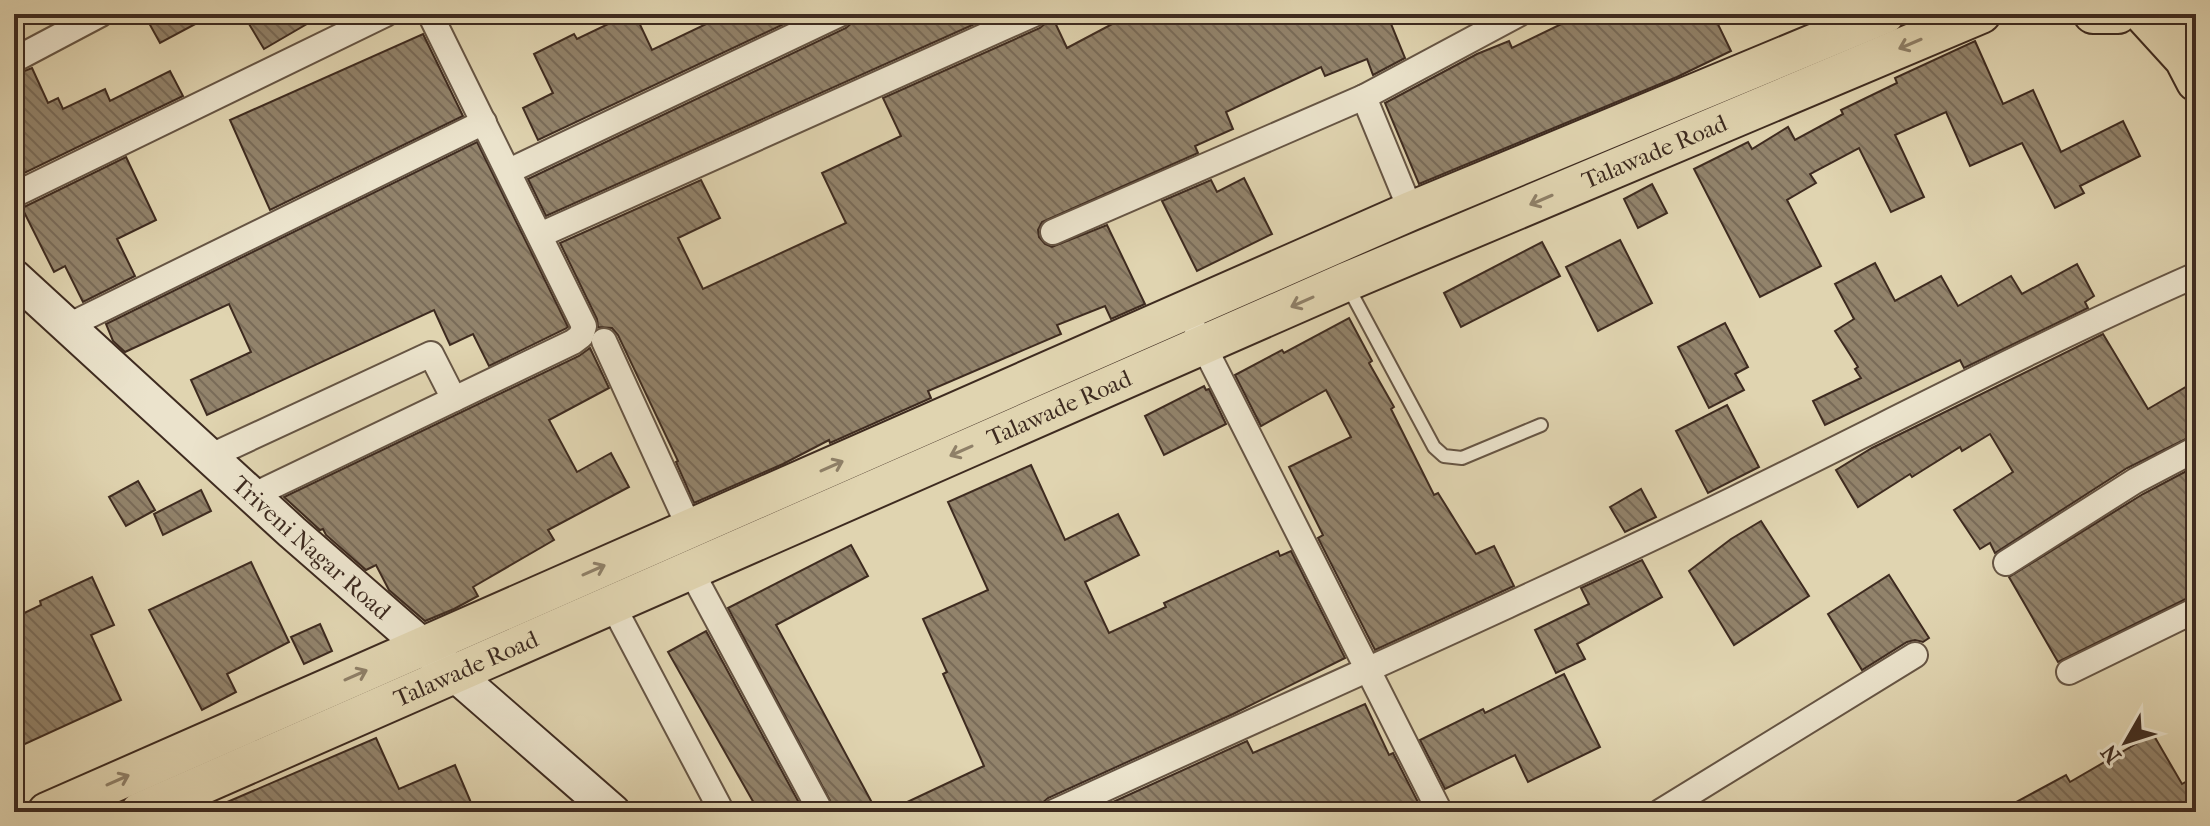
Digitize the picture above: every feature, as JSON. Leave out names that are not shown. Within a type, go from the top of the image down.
[{"type":"main road","name":"Talawade Road","points":[[47,812],[1411,211],[1885,14]]},
{"type":"main road","name":"Talawade Road","points":[[140,812],[1346,282],[1981,14]]},
{"type":"main road","points":[[2093,14],[2118,14]]},
{"type":"main road","points":[[2143,14],[2184,59],[2196,82]]},
{"type":"main road","points":[[2184,14],[2196,24]]},
{"type":"street","points":[[14,60],[101,14]]},
{"type":"street","points":[[14,195],[386,14]]},
{"type":"street","points":[[252,496],[581,336],[584,326],[430,14]]},
{"type":"street","points":[[509,171],[840,14]]},
{"type":"street","points":[[540,235],[1034,14]]},
{"type":"street","points":[[1053,232],[1364,97],[1519,14]]},
{"type":"street","points":[[1364,97],[1411,211]]},
{"type":"street","points":[[68,326],[484,122]]},
{"type":"street","points":[[1054,812],[1731,500],[2125,306],[2196,275]]},
{"type":"street","name":"Triveni Nagar Road","points":[[14,277],[252,496],[613,812]]},
{"type":"street","points":[[1188,310],[1202,346],[1440,812]]},
{"type":"street","points":[[604,341],[690,529]]},
{"type":"street","points":[[209,457],[431,354],[454,399]]},
{"type":"street","points":[[2006,563],[2135,481],[2196,449]]},
{"type":"street","points":[[690,569],[821,812]]},
{"type":"street","points":[[612,604],[722,812]]},
{"type":"street","points":[[2069,672],[2196,610]]},
{"type":"street","points":[[1660,812],[1915,655]]},
{"type":"lane","points":[[1346,282],[1434,447],[1444,456],[1462,458],[1541,425]]},
{"type":"building","points":[[144,14],[214,14],[160,43]]},
{"type":"building","points":[[243,14],[324,14],[264,49]]},
{"type":"building","points":[[635,14],[652,50],[727,14],[805,14],[538,140],[523,108],[553,93],[534,54],[574,34],[577,39]]},
{"type":"building","points":[[855,14],[997,14],[546,216],[528,179],[846,28],[853,22]]},
{"type":"building","points":[[1049,14],[1067,48],[1131,14],[1387,14],[1405,58],[1373,75],[1367,59],[1325,76],[1321,67],[1226,112],[1233,129],[1195,146],[1198,153],[1042,222],[1039,237],[1052,247],[1107,225],[1145,304],[1111,319],[1105,306],[1057,325],[1061,334],[928,391],[931,398],[830,443],[829,440],[694,503],[678,461],[618,335],[612,328],[598,327],[560,243],[701,180],[720,218],[678,238],[703,289],[846,223],[822,173],[901,136],[883,98],[1040,28],[1047,22]]},
{"type":"building","points":[[1582,14],[1713,14],[1731,51],[1677,77],[1419,184],[1385,103],[1477,54],[1509,41],[1512,48]]},
{"type":"building","points":[[423,34],[463,116],[270,210],[230,120]]},
{"type":"building","points":[[1975,41],[2003,104],[2033,90],[2061,152],[2123,121],[2140,156],[2080,186],[2084,193],[2055,208],[2022,143],[1970,166],[1946,112],[1895,135],[1924,197],[1891,212],[1859,148],[1810,174],[1816,183],[1787,200],[1821,266],[1760,297],[1694,169],[1748,142],[1752,149],[1788,127],[1795,140],[1843,114],[1841,110],[1897,83],[1895,78]]},
{"type":"building","points":[[32,68],[48,103],[58,98],[63,109],[105,89],[110,101],[170,71],[183,96],[14,178],[14,75]]},
{"type":"building","points":[[477,142],[568,327],[565,329],[489,366],[473,334],[450,345],[434,310],[207,415],[191,380],[251,352],[229,304],[125,352],[113,341],[106,324]]},
{"type":"building","points":[[126,157],[156,220],[117,239],[135,276],[83,302],[65,266],[54,272],[22,208]]},
{"type":"building","points":[[1244,178],[1272,234],[1197,271],[1162,201],[1211,180],[1217,192]]},
{"type":"building","points":[[1652,184],[1667,213],[1638,228],[1624,199]]},
{"type":"building","points":[[1620,240],[1652,303],[1598,331],[1566,267]]},
{"type":"building","points":[[1542,242],[1560,276],[1461,327],[1444,293]]},
{"type":"building","points":[[1875,263],[1895,301],[1941,276],[1958,306],[2011,276],[2022,294],[2077,264],[2094,296],[2085,302],[2088,308],[1964,368],[1960,360],[1825,425],[1813,401],[1861,378],[1855,369],[1858,367],[1835,331],[1854,319],[1835,284]]},
{"type":"building","points":[[1349,318],[1434,495],[1438,493],[1476,554],[1494,546],[1514,586],[1375,650],[1318,538],[1323,535],[1289,467],[1351,437],[1326,390],[1261,426],[1235,375]]},
{"type":"building","points":[[1725,323],[1748,367],[1735,374],[1744,390],[1709,408],[1678,347]]},
{"type":"building","points":[[2103,334],[2148,409],[2196,381],[2196,434],[2127,468],[1995,553],[1990,543],[1980,549],[1954,510],[2013,472],[1990,434],[1962,451],[1960,447],[1912,477],[1910,474],[1858,507],[1836,470],[1872,448]]},
{"type":"building","points":[[590,348],[609,388],[549,420],[577,472],[611,453],[629,487],[548,530],[554,540],[473,587],[478,596],[454,609],[425,621],[389,590],[376,565],[366,570],[284,497],[579,356]]},
{"type":"building","points":[[1204,386],[1206,390],[1209,389],[1226,424],[1164,455],[1145,416]]},
{"type":"building","points":[[1727,405],[1759,467],[1708,493],[1676,431]]},
{"type":"building","points":[[1031,465],[1065,540],[1118,514],[1139,555],[1085,582],[1109,633],[1166,607],[1164,603],[1278,551],[1280,556],[1291,551],[1345,658],[1233,714],[1048,798],[1041,804],[1039,812],[886,812],[984,766],[943,674],[947,672],[923,619],[988,590],[948,502]]},
{"type":"building","points":[[2196,466],[2196,594],[2058,662],[2009,577],[2143,494]]},
{"type":"building","points":[[138,481],[155,510],[126,526],[109,497]]},
{"type":"building","points":[[1641,489],[1656,517],[1625,532],[1610,507]]},
{"type":"building","points":[[201,490],[211,511],[163,535],[154,514]]},
{"type":"building","points":[[1761,521],[1809,596],[1734,645],[1689,571]]},
{"type":"building","points":[[851,545],[868,576],[776,625],[877,812],[836,812],[728,608]]},
{"type":"building","points":[[1642,560],[1662,597],[1577,644],[1585,659],[1556,673],[1535,630],[1589,604],[1581,588]]},
{"type":"building","points":[[251,562],[289,642],[227,674],[236,692],[202,710],[149,610]]},
{"type":"building","points":[[1889,575],[1929,638],[1923,642],[1907,642],[1862,670],[1828,614]]},
{"type":"building","points":[[92,577],[114,625],[91,635],[121,700],[14,749],[14,618],[41,605],[40,601]]},
{"type":"building","points":[[320,624],[332,651],[304,664],[291,637]]},
{"type":"building","points":[[706,631],[804,812],[759,812],[668,652]]},
{"type":"building","points":[[1564,674],[1600,747],[1528,782],[1515,755],[1445,789],[1420,740],[1483,709],[1485,713]]},
{"type":"building","points":[[1365,704],[1389,755],[1393,753],[1423,812],[1119,812],[1113,802],[1247,741],[1253,753]]},
{"type":"building","points":[[2153,734],[2182,784],[2196,776],[2196,812],[1998,812],[2066,775],[2070,782]]},
{"type":"building","points":[[376,738],[399,789],[455,765],[475,812],[204,812]]}]
